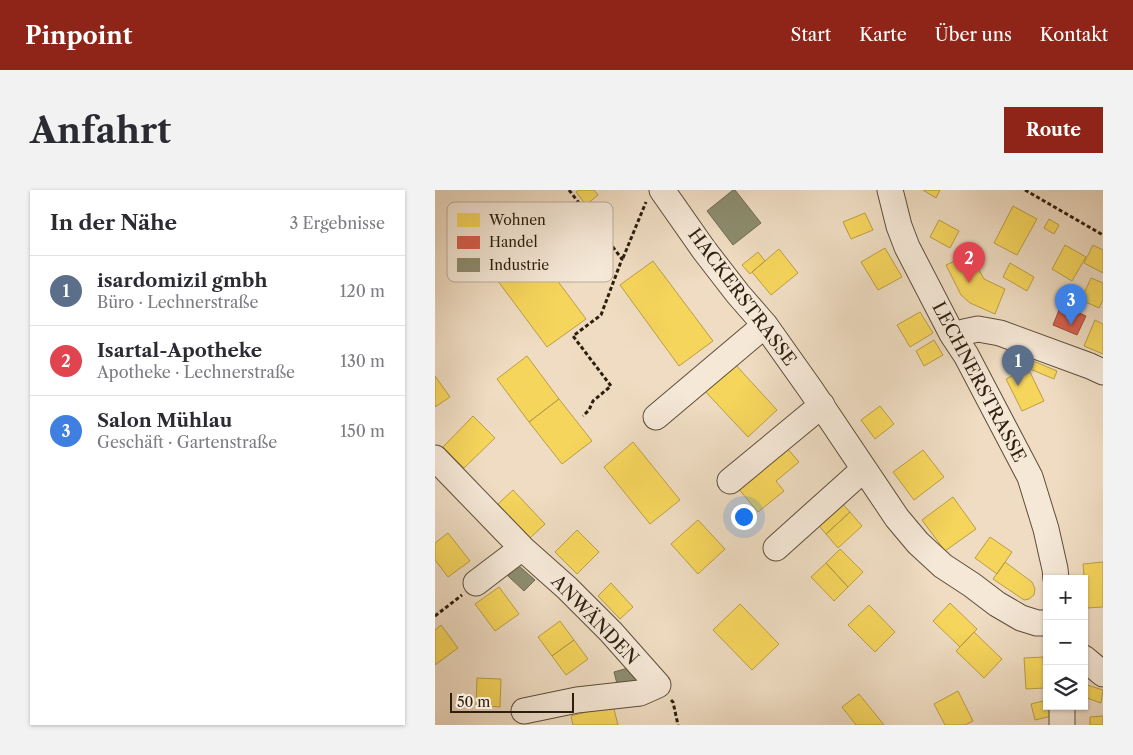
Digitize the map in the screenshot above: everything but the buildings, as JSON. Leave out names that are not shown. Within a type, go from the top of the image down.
[{"type":"street","name":"LECHNERSTRASSE","points":[[890,190],[899,226],[907,247],[1030,477],[1046,529],[1056,575]]},
{"type":"street","name":"HACKERSTRASSE","points":[[655,194],[704,250],[765,325],[897,518],[918,543],[943,566],[997,604],[1021,618],[1043,623]]},
{"type":"street","points":[[656,417],[765,325]]},
{"type":"street","points":[[954,337],[964,332],[978,329],[1000,334],[1103,372]]},
{"type":"street","points":[[730,481],[821,405]]},
{"type":"street","name":"ANWÄNDEN","points":[[435,459],[522,548],[567,588],[611,632],[658,685],[640,692],[577,700],[524,711]]},
{"type":"street","points":[[776,548],[864,469]]},
{"type":"street","points":[[476,583],[522,548]]},
{"type":"street","points":[[1088,661],[1103,674]]},
{"type":"street","points":[[1062,725],[1063,710]]},
{"type":"path","points":[[569,190],[578,202]]},
{"type":"path","points":[[1025,190],[1103,235]]},
{"type":"path","points":[[583,416],[589,410],[593,401],[611,386],[573,336],[601,315],[622,259],[655,194]]},
{"type":"path","points":[[613,247],[622,259]]},
{"type":"path","points":[[435,616],[476,583]]},
{"type":"path","points":[[658,685],[673,702],[678,725]]},
{"type":"place","name":"Isartal-Apotheke","points":[[969,283]]},
{"type":"place","name":"Salon Mühlau","points":[[1071,325]]},
{"type":"place","name":"isardomizil gmbh","points":[[1018,386]]}]
